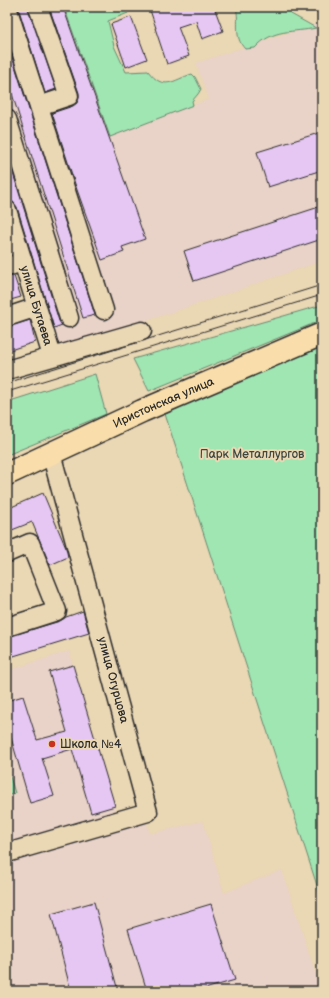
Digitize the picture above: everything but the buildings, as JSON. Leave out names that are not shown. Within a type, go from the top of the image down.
[{"type":"main road","name":"Иристонская улица","points":[[7,474],[142,411],[322,334]]},
{"type":"street","points":[[7,7],[104,310]]},
{"type":"street","points":[[38,7],[69,96],[39,106]]},
{"type":"street","points":[[7,119],[69,318]]},
{"type":"street","name":"улица Бутаева","points":[[7,210],[15,264],[37,307],[52,356]]},
{"type":"street","points":[[7,317],[37,307]]},
{"type":"street","points":[[7,370],[142,330]]},
{"type":"street","name":"улица Огурцова","points":[[7,853],[148,812],[51,453]]},
{"type":"street","points":[[7,553],[30,543],[57,611],[7,627]]},
{"type":"shaded area","points":[[7,7],[64,7],[111,137],[209,99],[196,63],[322,22],[322,261],[173,312],[55,349],[7,193]]},
{"type":"shaded area","name":"Школа №4","points":[[69,651],[117,817],[7,846],[7,671]]},
{"type":"shaded area","points":[[146,820],[150,834],[203,821],[224,893],[282,870],[321,991],[7,991],[7,849]]},
{"type":"green space","points":[[64,7],[82,7],[82,9],[89,11],[93,7],[129,7],[128,13],[108,21],[114,46],[126,72],[148,71],[159,81],[164,83],[169,83],[192,74],[201,89],[192,101],[193,105],[110,137]]},
{"type":"green space","points":[[236,7],[293,7],[291,14],[316,28],[276,34],[269,37],[255,48],[245,49],[239,39]]},
{"type":"green space","points":[[322,305],[322,320],[149,391],[133,359]]},
{"type":"green space","name":"Парк Металлургов","points":[[322,344],[322,901],[165,414]]},
{"type":"green space","points":[[95,374],[106,414],[7,455],[7,402]]},
{"type":"green space","points":[[7,767],[15,793],[7,796]]},
{"type":"tram line","points":[[7,383],[322,285]]},
{"type":"tram line","points":[[7,392],[322,295]]},
{"type":"place","name":"Школа №4","points":[[52,744]]}]
